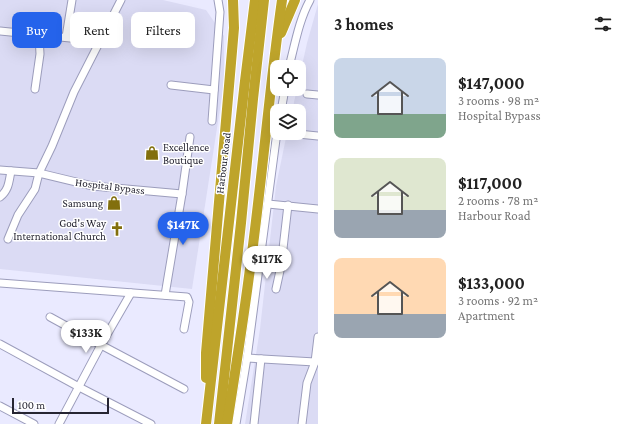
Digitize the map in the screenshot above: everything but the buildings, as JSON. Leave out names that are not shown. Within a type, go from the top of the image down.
[{"type":"highway","points":[[209,398],[206,353],[234,28],[233,0]]},
{"type":"highway","points":[[234,28],[240,0]]},
{"type":"highway","name":"Harbour Road","points":[[206,424],[255,0]]},
{"type":"highway","name":"Harbour Road","points":[[219,424],[264,0]]},
{"type":"highway","points":[[227,424],[252,253],[275,48],[282,0]]},
{"type":"highway","points":[[275,48],[295,0]]},
{"type":"street","points":[[66,37],[72,0]]},
{"type":"street","points":[[114,12],[120,0]]},
{"type":"street","points":[[212,121],[220,12],[218,0]]},
{"type":"street","points":[[291,60],[296,38],[310,0]]},
{"type":"street","points":[[0,31],[12,32]]},
{"type":"street","points":[[62,37],[70,37]]},
{"type":"street","points":[[35,89],[40,48]]},
{"type":"street","points":[[8,240],[18,215],[35,189],[39,173],[52,146],[74,92],[96,48]]},
{"type":"street","points":[[171,85],[214,90]]},
{"type":"street","points":[[307,94],[318,95]]},
{"type":"street","points":[[306,135],[318,136]]},
{"type":"street","points":[[165,295],[190,137]]},
{"type":"street","points":[[236,424],[247,358],[276,140]]},
{"type":"street","name":"Hospital Bypass","points":[[0,170],[39,173],[92,186],[182,194]]},
{"type":"street","points":[[0,197],[6,191],[12,171]]},
{"type":"street","points":[[268,204],[318,209]]},
{"type":"street","points":[[276,289],[281,266],[288,205]]},
{"type":"street","points":[[0,283],[187,297],[189,302],[184,329]]},
{"type":"street","points":[[59,424],[101,345],[131,293]]},
{"type":"street","points":[[50,317],[184,390]]},
{"type":"street","points":[[302,424],[307,383],[315,362],[318,337]]},
{"type":"street","points":[[0,344],[151,424]]},
{"type":"street","points":[[247,358],[315,362]]},
{"type":"street","points":[[254,424],[261,359]]},
{"type":"street","points":[[0,406],[34,424]]},
{"type":"shaded area","points":[[0,0],[163,0],[206,10],[224,36],[224,83],[192,289],[0,269]]},
{"type":"shaded area","points":[[318,4],[318,424],[245,424],[260,329],[276,186],[286,140],[306,140],[306,104],[294,104],[295,96],[306,96],[306,60],[303,60]]},
{"type":"place","name":"Excellence Boutique","points":[[152,153]]},
{"type":"place","name":"Samsung","points":[[114,203]]},
{"type":"place","name":"God's Way International Church","points":[[117,229]]}]
